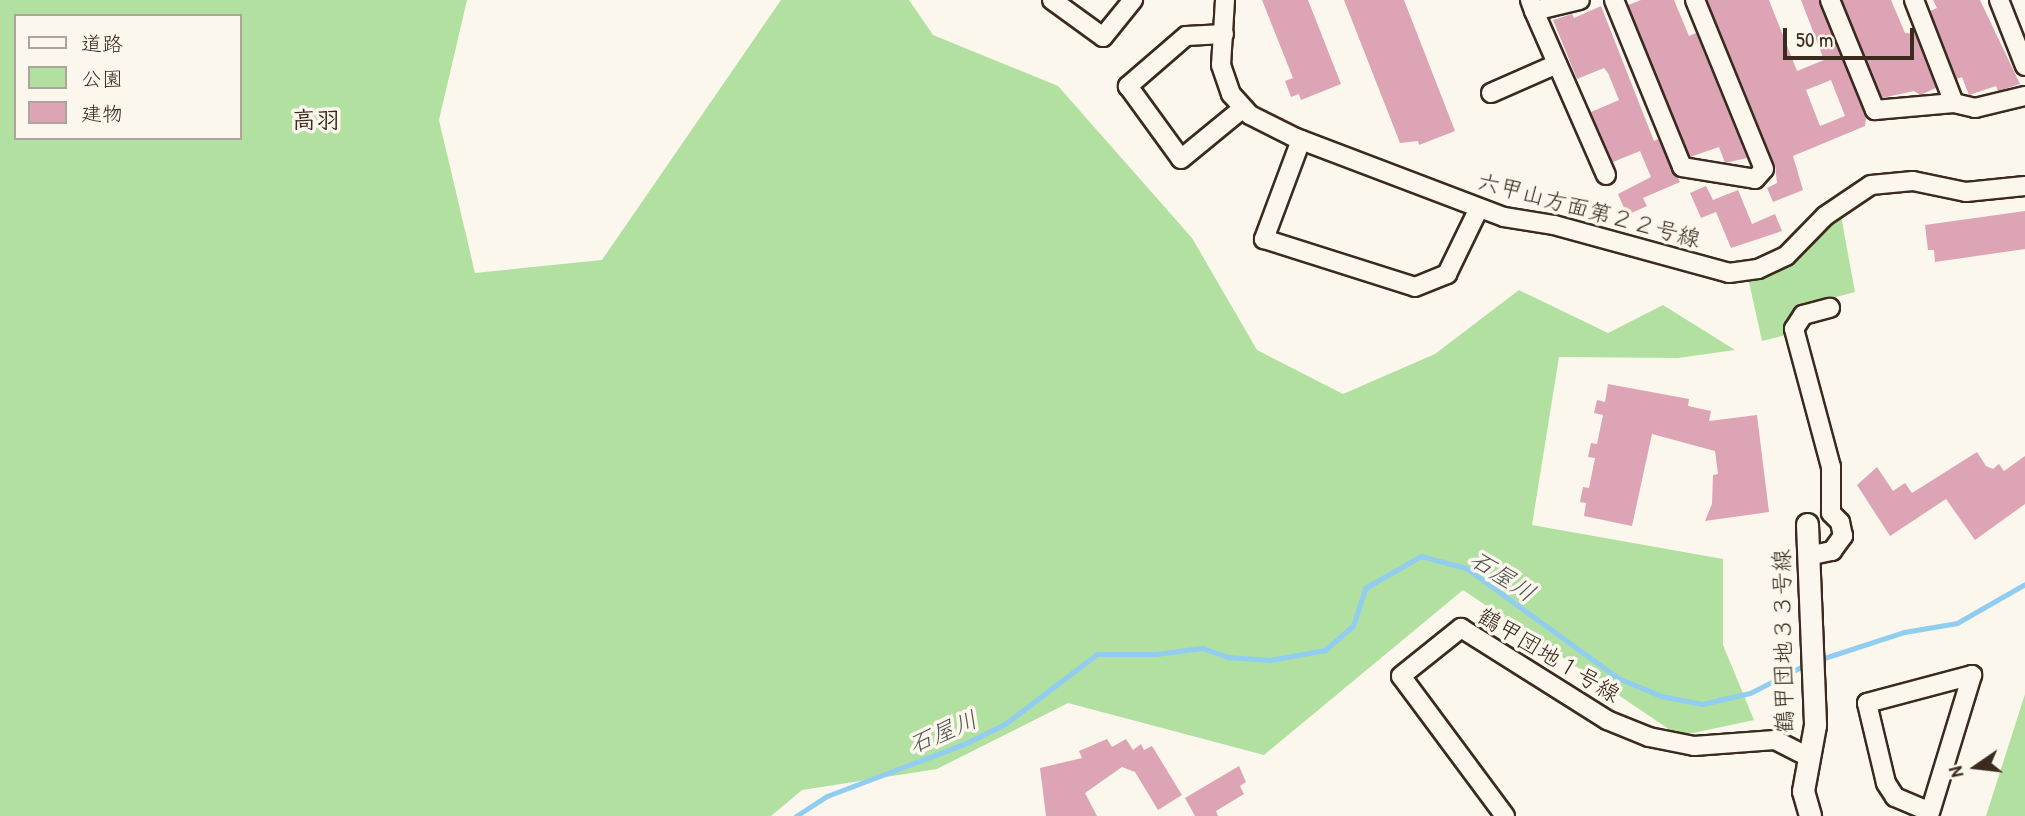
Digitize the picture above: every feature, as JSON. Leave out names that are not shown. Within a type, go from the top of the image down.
[{"type":"street","points":[[1052,0],[1103,37],[1133,0]]},
{"type":"street","name":"六甲山方面第２２号線","points":[[1225,0],[1221,65],[1231,94],[1243,108],[1301,141],[1479,208],[1729,273],[1758,269],[1786,256],[1825,216],[1871,185],[1913,181],[1966,192],[2025,186]]},
{"type":"street","points":[[1580,0],[1532,6],[1605,175]]},
{"type":"street","points":[[1614,0],[1682,167],[1755,178],[1764,169],[1695,0]]},
{"type":"street","points":[[1830,0],[1875,110],[1954,103],[1975,108],[2025,96]]},
{"type":"street","points":[[1914,0],[1954,103]]},
{"type":"street","points":[[1999,0],[2025,66]]},
{"type":"street","points":[[1224,34],[1185,36],[1128,86],[1181,159],[1243,108]]},
{"type":"street","points":[[1491,93],[1557,64]]},
{"type":"street","points":[[1301,141],[1264,239],[1415,287],[1447,274],[1479,208]]},
{"type":"street","points":[[1808,556],[1832,551],[1843,536],[1840,522],[1831,513],[1831,467],[1794,329],[1803,315],[1830,308]]},
{"type":"street","name":"鶴甲団地３３号線","points":[[1807,524],[1810,749],[1803,791],[1810,816]]},
{"type":"street","name":"鶴甲団地１号線","points":[[1505,816],[1401,676],[1461,628],[1607,720],[1649,737],[1694,746],[1775,740]]},
{"type":"street","points":[[1972,676],[1928,814],[1895,797],[1886,783],[1867,703],[1972,676]]},
{"type":"street","name":"鶴甲団地３３号線","points":[[1775,740],[1810,749]]},
{"type":"green space","points":[[0,0],[467,0],[439,120],[475,273],[602,260],[781,0],[909,0],[933,35],[1058,86],[1192,238],[1257,350],[1343,394],[1435,354],[1519,290],[1608,333],[1663,305],[1735,350],[1678,358],[1559,357],[1532,525],[1723,559],[1723,645],[1754,720],[1679,736],[1463,590],[1264,755],[1068,703],[937,769],[802,790],[771,816],[0,816]]},
{"type":"green space","points":[[1841,216],[1855,292],[1798,307],[1785,325],[1786,335],[1762,341],[1749,282],[1787,266]]},
{"type":"green space","points":[[2025,694],[2025,816],[1986,816]]},
{"type":"building","points":[[1262,0],[1308,0],[1341,84],[1301,100],[1299,94],[1291,97],[1285,81],[1293,78]]},
{"type":"building","points":[[1344,0],[1404,0],[1455,131],[1419,145],[1418,141],[1400,143]]},
{"type":"building","points":[[1641,0],[1674,0],[1689,36],[1696,33],[1747,158],[1725,163],[1719,147],[1690,157],[1628,5]]},
{"type":"building","points":[[1707,0],[1769,0],[1797,71],[1824,60],[1801,0],[1819,0],[1866,118],[1865,126],[1793,156],[1803,190],[1773,202],[1767,188],[1777,183],[1775,165]],"holes":[[[1831,80],[1845,116],[1820,126],[1806,90]]]},
{"type":"building","points":[[1842,0],[1891,0],[1905,33],[1915,34],[1936,88],[1920,95],[1914,91],[1882,98]]},
{"type":"building","points":[[1933,0],[1980,0],[2020,84],[1998,91],[1996,86],[1969,95],[1962,77],[1957,79],[1930,11],[1937,8]]},
{"type":"building","points":[[1601,6],[1654,141],[1658,139],[1680,182],[1643,198],[1647,206],[1627,215],[1618,194],[1651,177],[1640,151],[1613,162],[1591,112],[1619,100],[1608,73],[1604,68],[1577,79],[1553,20],[1572,14],[1574,18]]},
{"type":"building","points":[[1706,186],[1713,200],[1738,190],[1752,224],[1775,214],[1782,231],[1731,248],[1716,212],[1701,218],[1690,193]]},
{"type":"building","points":[[2025,211],[2025,249],[1935,262],[1934,250],[1928,250],[1925,225]]},
{"type":"building","points":[[1608,384],[1689,399],[1688,406],[1711,411],[1709,421],[1757,415],[1769,512],[1705,521],[1712,504],[1713,475],[1718,474],[1715,451],[1652,434],[1632,526],[1584,516],[1586,503],[1580,502],[1583,487],[1589,488],[1595,458],[1588,457],[1591,443],[1597,444],[1603,415],[1594,413],[1597,400],[1605,402]]},
{"type":"building","points":[[1977,452],[1986,466],[1993,469],[1999,464],[2004,471],[2025,456],[2025,504],[1975,540],[1946,499],[1890,536],[1857,485],[1877,467],[1893,491],[1905,483],[1912,493]]},
{"type":"building","points":[[1107,739],[1112,747],[1126,739],[1133,750],[1141,744],[1144,750],[1152,746],[1182,795],[1158,810],[1135,772],[1122,767],[1085,793],[1097,816],[1046,816],[1040,768],[1082,758],[1079,751]]},
{"type":"building","points":[[1239,766],[1246,782],[1240,786],[1244,794],[1216,811],[1218,816],[1195,816],[1185,798]]},
{"type":"waterway","name":"石屋川","points":[[796,816],[827,796],[964,744],[1005,724],[1097,654],[1156,654],[1202,648],[1228,657],[1270,660],[1325,650],[1353,626],[1365,588],[1421,556],[1466,568],[1618,678],[1661,696],[1702,704],[1750,693],[1809,663]]},
{"type":"waterway","name":"石屋川","points":[[1818,660],[1904,632],[1957,623],[2025,584]]},
{"type":"district","name":"高羽","points":[[316,120]]}]
